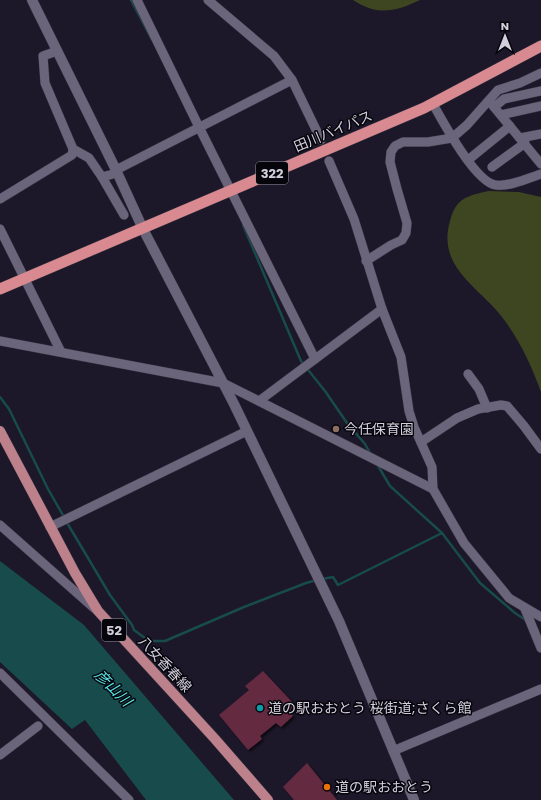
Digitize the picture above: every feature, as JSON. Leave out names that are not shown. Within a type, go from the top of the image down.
[{"type":"highway","name":"田川バイパス","points":[[0,289],[433,104],[540,47]]},
{"type":"main road","name":"八女香春線","points":[[0,431],[75,573],[98,611],[220,744],[268,800]]},
{"type":"street","points":[[32,0],[143,228],[247,431],[339,621],[414,800]]},
{"type":"street","points":[[137,0],[315,359]]},
{"type":"street","points":[[208,0],[274,56],[292,80],[321,140]]},
{"type":"street","points":[[0,199],[72,155],[73,149],[45,83],[43,56],[57,51]]},
{"type":"street","points":[[491,104],[498,90],[520,83],[541,73]]},
{"type":"street","points":[[102,177],[292,80]]},
{"type":"street","points":[[366,261],[391,245],[402,240],[406,233],[407,223],[399,199],[390,162],[391,152],[395,146],[403,142],[428,142],[452,138],[491,104],[504,99],[541,91]]},
{"type":"street","points":[[433,104],[452,138],[481,177],[488,183],[496,185],[507,184],[541,174]]},
{"type":"street","points":[[491,104],[540,161]]},
{"type":"street","points":[[501,115],[541,106]]},
{"type":"street","points":[[468,160],[510,126]]},
{"type":"street","points":[[492,167],[522,140],[541,134]]},
{"type":"street","points":[[73,149],[89,158],[124,215]]},
{"type":"street","points":[[329,161],[354,219],[382,309],[401,357],[409,411],[432,467],[433,489],[464,543],[510,598],[525,609],[541,617]]},
{"type":"street","points":[[0,229],[61,352]]},
{"type":"street","points":[[259,401],[382,309]]},
{"type":"street","points":[[0,340],[223,383],[433,489]]},
{"type":"street","points":[[468,374],[479,389],[487,408]]},
{"type":"street","points":[[421,442],[457,418],[478,410],[501,405],[507,406],[541,449]]},
{"type":"street","points":[[50,527],[247,431]]},
{"type":"street","points":[[0,525],[98,611]]},
{"type":"street","points":[[525,609],[541,648]]},
{"type":"street","points":[[0,673],[129,800]]},
{"type":"street","points":[[393,751],[541,689]]},
{"type":"street","points":[[0,755],[38,726]]},
{"type":"shaded area","points":[[353,0],[420,0],[394,9],[378,10],[362,5]]},
{"type":"shaded area","points":[[488,191],[519,192],[541,197],[541,392],[526,355],[511,329],[495,309],[464,277],[455,265],[449,252],[447,238],[452,213],[463,199]]},
{"type":"water","name":"彦山川","points":[[0,561],[84,625],[234,800],[146,800],[85,720],[72,729],[0,662]]},
{"type":"building","name":"道の駅おおとう 桜街道;さくら館","points":[[263,671],[294,704],[290,711],[293,716],[281,727],[276,723],[260,736],[262,739],[248,750],[219,715],[249,690],[245,686]]},
{"type":"building","points":[[307,763],[337,800],[294,800],[283,787]]},
{"type":"waterway","points":[[131,0],[152,40]]},
{"type":"waterway","points":[[243,225],[301,361],[325,391],[347,423],[365,444],[370,453]]},
{"type":"waterway","points":[[0,397],[9,409],[48,489],[64,517]]},
{"type":"waterway","points":[[377,464],[390,486],[442,533],[480,583],[515,613],[527,621]]},
{"type":"waterway","points":[[66,521],[110,595],[134,630],[149,641],[165,641],[244,607],[317,580]]},
{"type":"waterway","points":[[322,579],[333,577],[338,585],[442,533]]},
{"type":"place","name":"今任保育園","points":[[336,429]]},
{"type":"place","name":"道の駅おおとう 桜街道;さくら館","points":[[260,708]]},
{"type":"place","name":"道の駅おおとう","points":[[327,787]]}]
